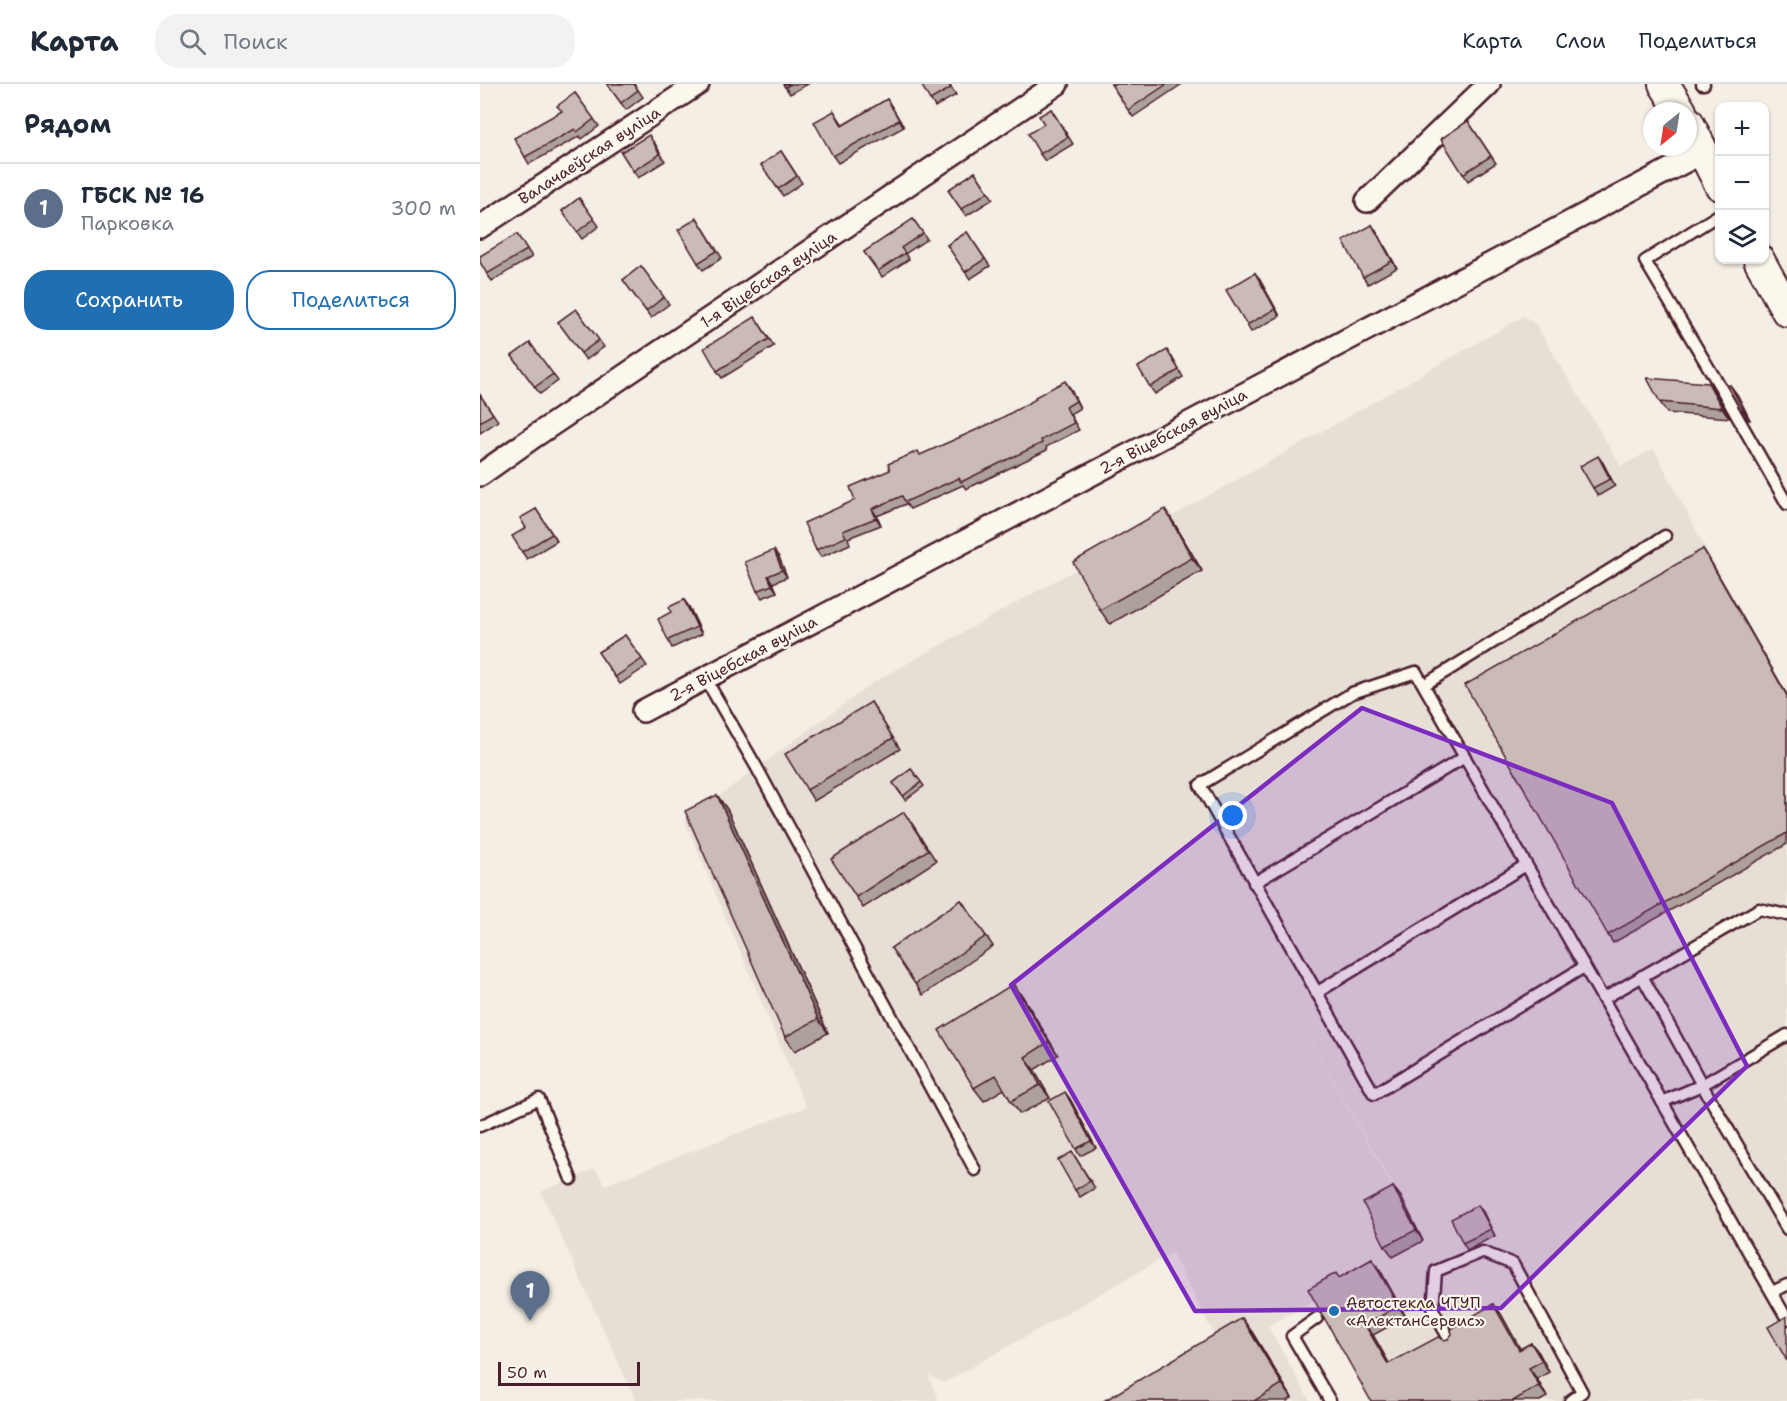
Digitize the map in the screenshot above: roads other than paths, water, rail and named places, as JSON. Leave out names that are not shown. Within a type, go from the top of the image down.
[{"type":"main road","points":[[1664,84],[1675,102]]},
{"type":"main road","points":[[1697,140],[1715,177]]},
{"type":"main road","points":[[1762,264],[1787,310]]},
{"type":"street","name":"Валачаеўская вуліца","points":[[480,227],[698,84]]},
{"type":"street","name":"1-я Віцебская вуліца","points":[[480,475],[535,435],[1057,84]]},
{"type":"street","points":[[1367,201],[1489,84]]},
{"type":"street","name":"2-я Віцебская вуліца","points":[[643,711],[1703,152]]},
{"type":"lane","points":[[1715,217],[1645,261],[1787,504]]},
{"type":"lane","points":[[1424,685],[1665,536]]},
{"type":"lane","points":[[1584,967],[1374,1094],[1200,785],[1352,693],[1416,672],[1787,1319]]},
{"type":"lane","points":[[705,678],[757,768],[975,1170]]},
{"type":"lane","points":[[1254,883],[1465,757]]},
{"type":"lane","points":[[1316,993],[1526,865]]},
{"type":"lane","points":[[1603,999],[1759,909],[1787,915]]},
{"type":"lane","points":[[1642,976],[1702,1085],[1787,1229]]},
{"type":"lane","points":[[1662,1102],[1702,1085],[1787,1035]]},
{"type":"lane","points":[[480,1126],[539,1099],[571,1179]]},
{"type":"lane","points":[[1452,1344],[1434,1310],[1436,1271],[1482,1252],[1513,1264],[1582,1392],[1570,1401]]},
{"type":"lane","points":[[1772,1292],[1787,1285]]},
{"type":"lane","points":[[1317,1318],[1292,1336],[1330,1401]]},
{"type":"place","name":"Автостекла ЧТУП «АлектанСервис»","points":[[1334,1311]]},
{"type":"place","name":"ГБСК № 16","points":[[530,1321]]}]
